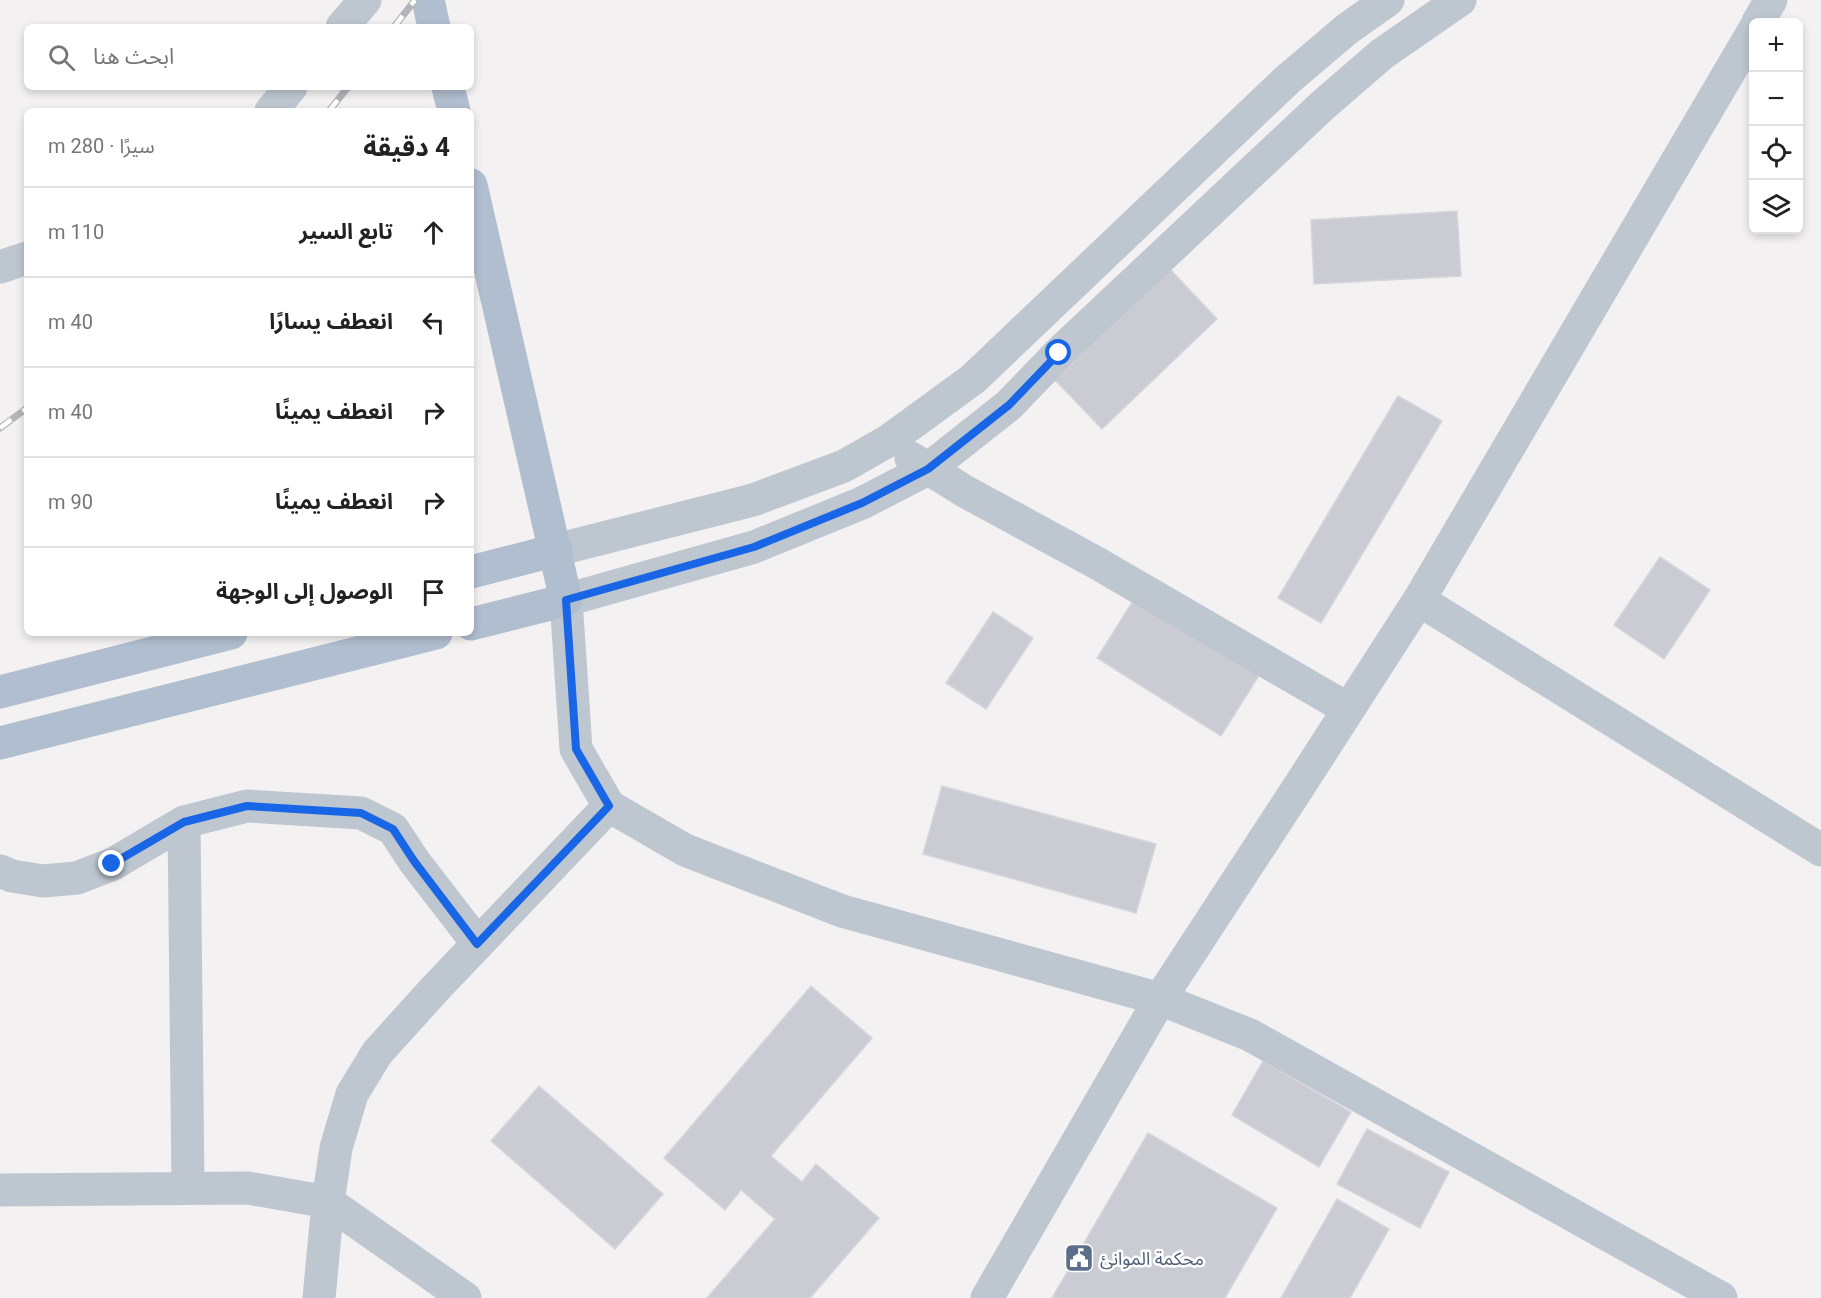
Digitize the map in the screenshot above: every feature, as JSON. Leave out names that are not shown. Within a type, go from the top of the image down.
[{"type":"main road","points":[[428,0],[433,24]]},
{"type":"main road","points":[[449,90],[453,108]]},
{"type":"main road","points":[[474,198],[566,600],[474,623]]},
{"type":"main road","points":[[474,571],[556,550]]},
{"type":"main road","points":[[0,692],[219,636]]},
{"type":"main road","points":[[0,743],[424,636]]},
{"type":"street","points":[[345,24],[365,0]]},
{"type":"street","points":[[556,550],[753,500],[843,466],[888,441],[973,379],[1287,80],[1347,29],[1388,0]]},
{"type":"street","points":[[1460,0],[1382,54],[1323,105],[1059,353],[1009,405],[928,469],[862,503],[754,547],[566,600],[576,749],[609,806],[685,850],[842,910],[1160,999],[1250,1035],[1721,1298]]},
{"type":"street","points":[[1760,18],[1771,0]]},
{"type":"street","points":[[987,1298],[1160,999],[1419,600],[1749,39]]},
{"type":"street","points":[[274,108],[288,90]]},
{"type":"street","points":[[0,267],[24,259]]},
{"type":"street","points":[[888,441],[928,469],[1348,708]]},
{"type":"street","points":[[1419,600],[1821,850]]},
{"type":"street","points":[[0,871],[12,876],[43,881],[77,878],[112,864],[184,822],[247,806],[361,813],[393,829],[414,861],[477,944]]},
{"type":"street","points":[[319,1298],[328,1202],[336,1148],[352,1094],[377,1053],[609,806]]},
{"type":"street","points":[[184,822],[188,1188]]},
{"type":"street","points":[[0,1190],[248,1188],[328,1202],[465,1298]]},
{"type":"building","points":[[1457,211],[1461,276],[1314,284],[1311,220]]},
{"type":"building","points":[[1170,269],[1217,319],[1102,429],[1055,380]]},
{"type":"building","points":[[1398,396],[1442,421],[1321,623],[1278,598]]},
{"type":"building","points":[[1660,557],[1710,590],[1664,659],[1614,625]]},
{"type":"building","points":[[1136,596],[1260,674],[1221,736],[1097,658]]},
{"type":"building","points":[[993,612],[1033,638],[986,709],[946,683]]},
{"type":"building","points":[[942,786],[1156,844],[1136,913],[923,854]]},
{"type":"building","points":[[811,986],[872,1038],[771,1156],[802,1182],[816,1164],[879,1218],[810,1298],[707,1298],[775,1219],[741,1190],[725,1210],[664,1158]]},
{"type":"building","points":[[1263,1061],[1351,1112],[1319,1167],[1232,1115]]},
{"type":"building","points":[[539,1086],[663,1194],[615,1249],[491,1141]]},
{"type":"building","points":[[1367,1129],[1449,1172],[1420,1228],[1337,1184]]},
{"type":"building","points":[[1148,1133],[1277,1208],[1225,1298],[1052,1298]]},
{"type":"building","points":[[1337,1199],[1389,1229],[1350,1298],[1281,1298]]},
{"type":"railway","points":[[396,24],[415,0]]},
{"type":"railway","points":[[331,108],[346,90]]},
{"type":"railway","points":[[0,428],[24,410]]},
{"type":"place","name":"محكمة الموانئ","points":[[1079,1258]]},
{"type":"route","points":[[112,864],[184,822],[247,806],[361,813],[393,829],[414,861],[477,944],[609,806],[576,749],[566,600],[754,547],[862,503],[928,469],[1009,405],[1059,353]]}]
